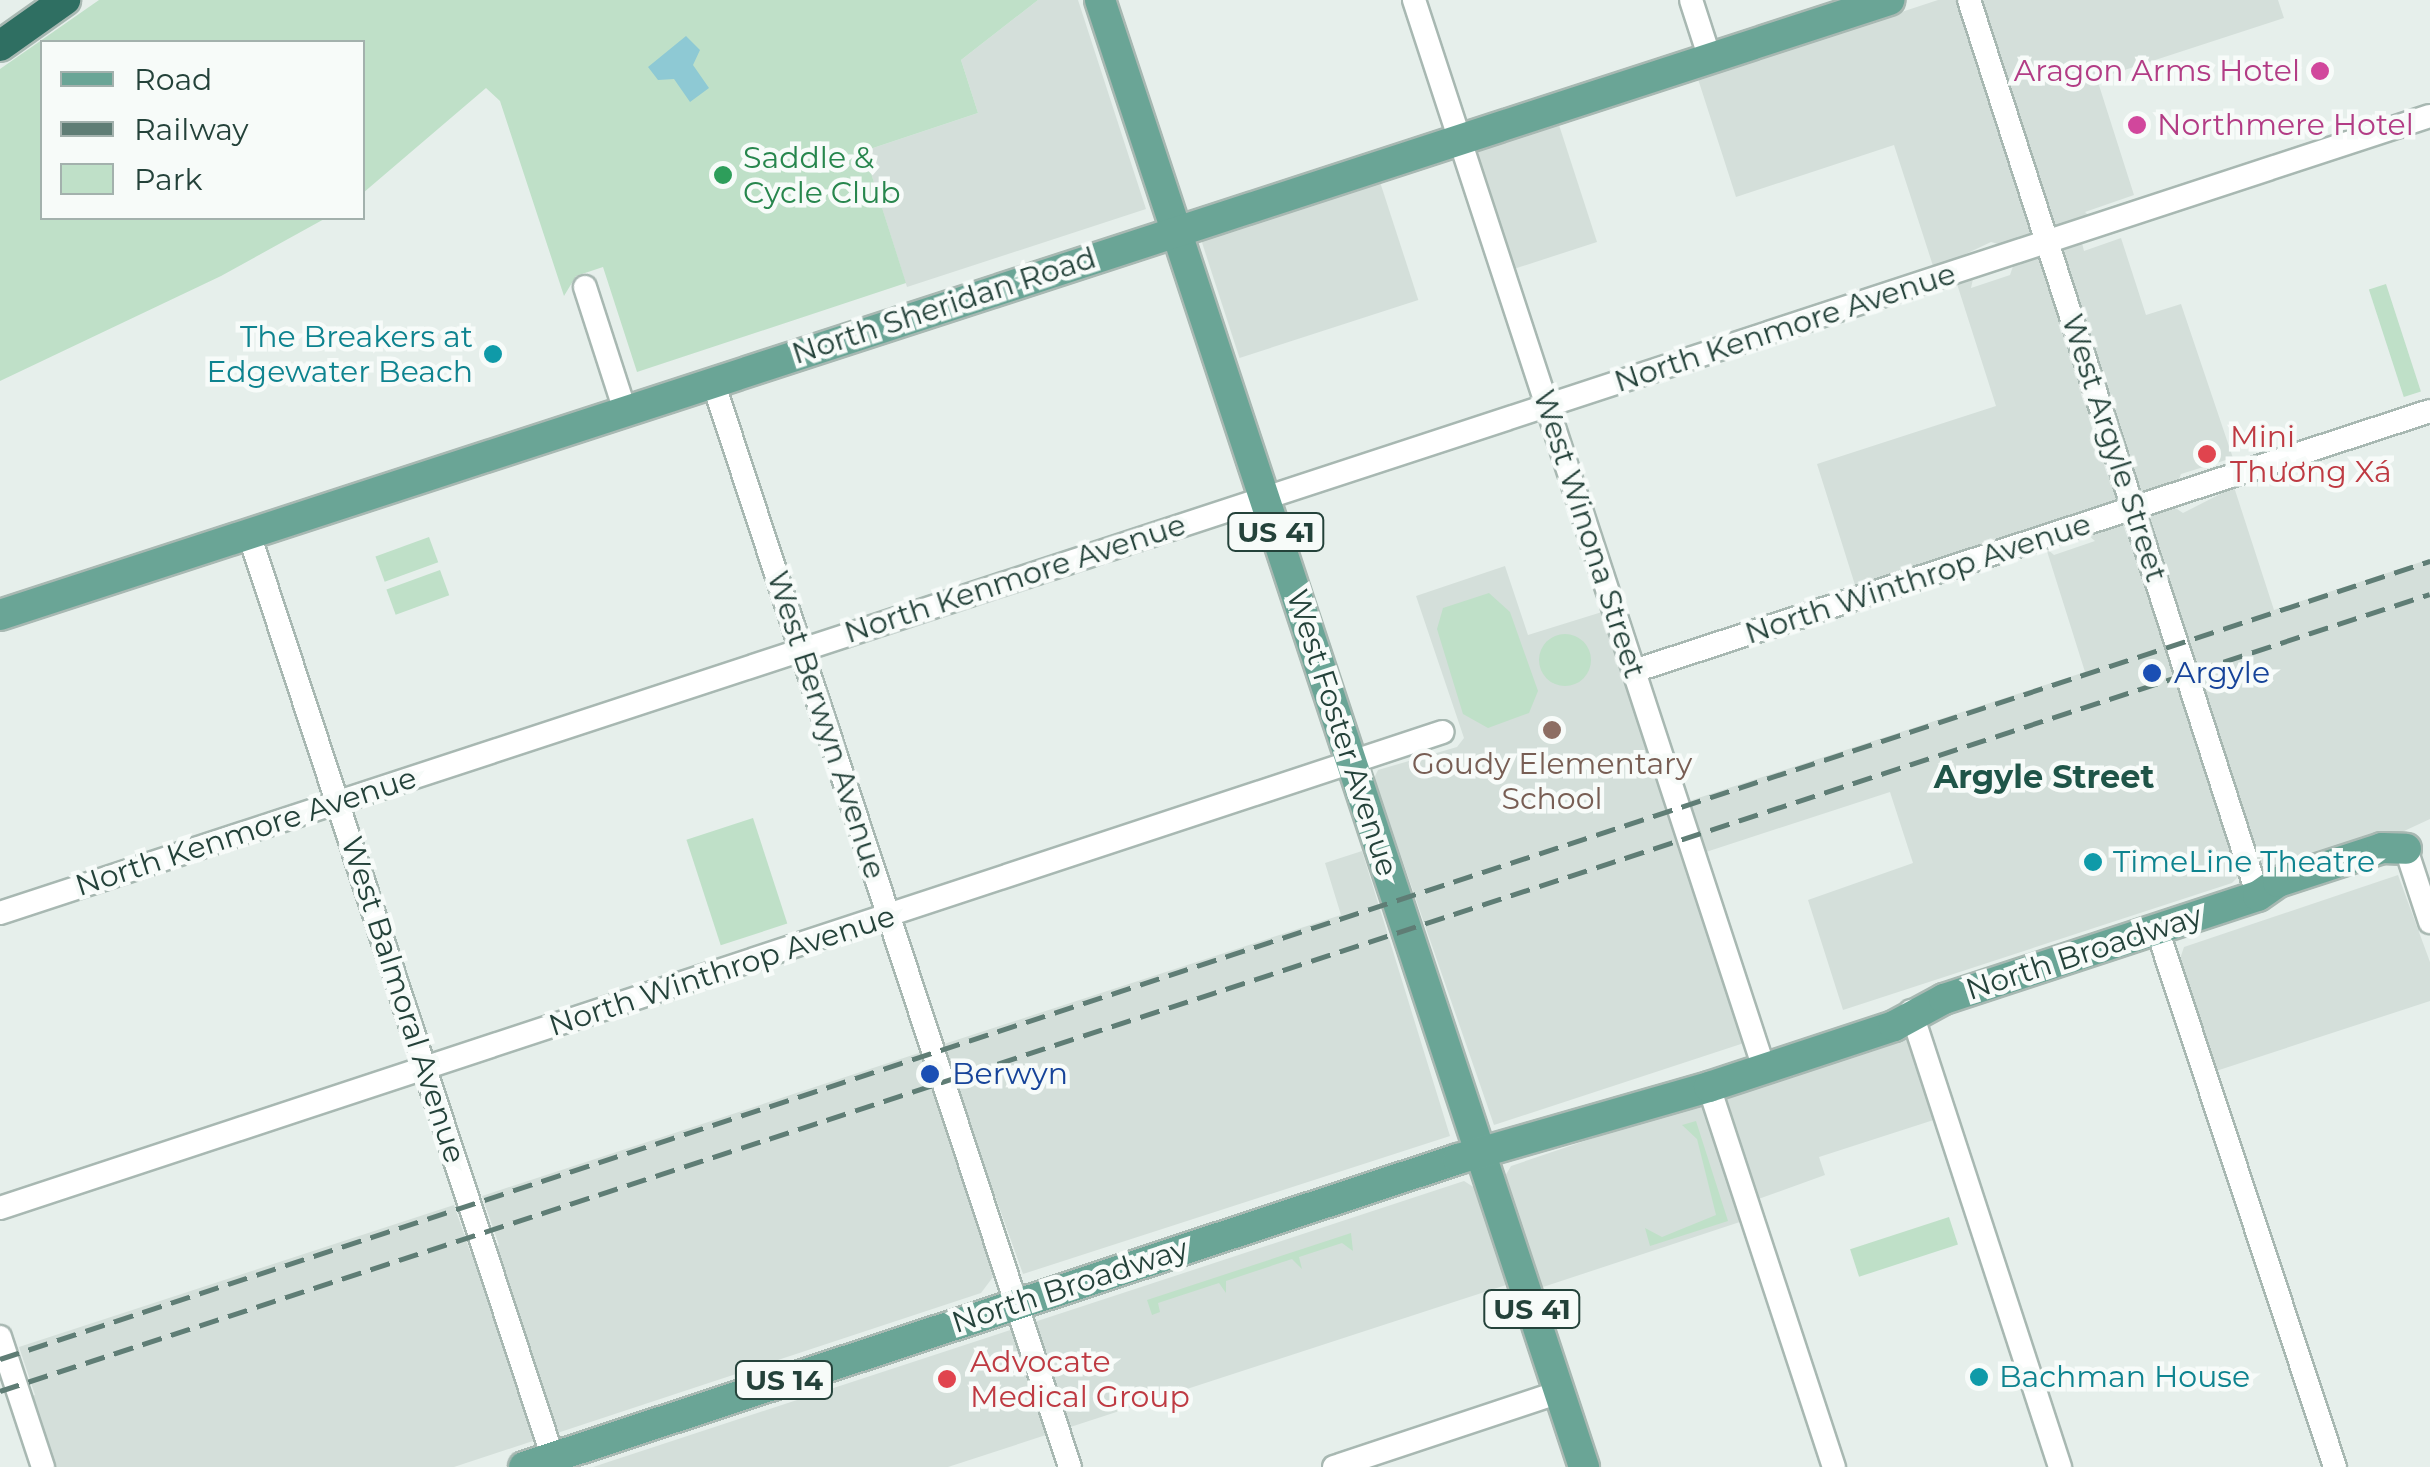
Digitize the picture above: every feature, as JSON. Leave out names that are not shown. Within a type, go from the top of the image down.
[{"type":"highway","points":[[0,46],[65,0]]},
{"type":"main road","name":"West Foster Avenue","points":[[1100,0],[1584,1467]]},
{"type":"main road","name":"North Sheridan Road","points":[[0,616],[1175,229],[1460,141],[1889,0]]},
{"type":"main road","name":"North Broadway","points":[[1616,1109],[1646,1089],[1894,1026],[1911,1011],[2258,896],[2278,882],[2382,848],[2418,845]]},
{"type":"main road","name":"North Broadway","points":[[544,1464],[1480,1152],[1616,1109],[1709,1087],[1762,1060]]},
{"type":"street","name":"West Winona Street","points":[[1414,0],[1762,1060]]},
{"type":"street","points":[[1691,0],[1710,59]]},
{"type":"street","name":"West Argyle Street","points":[[1969,0],[2258,896]]},
{"type":"street","name":"North Kenmore Avenue","points":[[0,913],[2430,116]]},
{"type":"street","points":[[585,287],[625,411]]},
{"type":"street","name":"West Berwyn Avenue","points":[[713,382],[1070,1467]]},
{"type":"street","name":"North Winthrop Avenue","points":[[1634,672],[2430,412]]},
{"type":"street","name":"West Balmoral Avenue","points":[[249,534],[426,1068],[544,1464]]},
{"type":"street","name":"North Winthrop Avenue","points":[[0,1208],[1444,732]]},
{"type":"street","points":[[2418,845],[2430,922]]},
{"type":"street","points":[[2157,929],[2335,1467]]},
{"type":"street","points":[[1911,1011],[2060,1467]]},
{"type":"street","points":[[1709,1087],[1834,1467]]},
{"type":"street","points":[[0,1337],[43,1467]]},
{"type":"street","points":[[1334,1467],[1559,1392]]},
{"type":"shaded area","points":[[1038,0],[1078,0],[1146,209],[907,287],[864,151],[978,113],[961,60]]},
{"type":"shaded area","points":[[1938,0],[2278,0],[2284,18],[2097,79],[2134,195],[2085,212],[2090,217],[2066,226],[2073,246],[2082,243],[2084,251],[2121,238],[2146,315],[2181,304],[2235,464],[2226,467],[2226,460],[2181,474],[2178,482],[2153,491],[2159,512],[2174,507],[2183,513],[2234,487],[2274,610],[2430,559],[2430,819],[2387,839],[2273,870],[2260,863],[2249,866],[2232,883],[1843,1010],[1808,900],[1913,863],[1890,792],[1706,852],[1689,801],[2085,672],[2046,548],[2054,555],[2095,541],[2088,535],[2114,526],[2108,506],[1855,585],[1817,464],[1996,406],[1957,284],[1973,279],[1971,288],[2010,275],[2013,266],[2027,261],[2024,251],[1991,242],[1934,269],[1894,145],[1736,197],[1698,79]]},
{"type":"shaded area","points":[[1559,125],[1597,242],[1515,269],[1477,152]]},
{"type":"shaded area","points":[[1380,182],[1418,300],[1240,358],[1201,240]]},
{"type":"shaded area","points":[[1505,566],[1528,635],[1602,612],[1744,1043],[1494,1125],[1374,778],[1378,770],[1457,747],[1464,738],[1416,596]]},
{"type":"shaded area","points":[[1362,851],[1450,1136],[1023,1274],[941,1045],[1341,915],[1325,863]]},
{"type":"shaded area","points":[[2398,875],[2430,962],[2430,1001],[2216,1071],[2180,959],[2184,947]]},
{"type":"shaded area","points":[[1920,1033],[1946,1116],[1819,1157],[1825,1175],[1750,1202],[1755,1217],[1540,1288],[1504,1178],[1511,1166],[1629,1126],[1639,1115]]},
{"type":"shaded area","points":[[925,1051],[993,1277],[981,1293],[454,1467],[32,1467],[25,1398],[35,1395],[19,1347],[454,1205],[471,1254],[499,1245],[482,1196]]},
{"type":"shaded area","points":[[1464,1181],[1475,1188],[1506,1285],[948,1467],[593,1467]]},
{"type":"green space","name":"Saddle & Cycle Club","points":[[99,0],[1038,0],[961,60],[978,113],[864,151],[906,283],[637,372],[603,267],[576,276],[564,296],[500,101],[486,88],[365,191],[365,40],[42,40]]},
{"type":"green space","name":"Saddle & Cycle Club","points":[[40,41],[40,220],[322,220],[221,276],[0,381],[0,69]]},
{"type":"green space","points":[[2386,284],[2421,391],[2404,397],[2369,290]]},
{"type":"green space","points":[[429,537],[438,562],[385,582],[375,556]]},
{"type":"green space","points":[[440,570],[449,595],[396,615],[386,589]]},
{"type":"green space","points":[[1489,593],[1510,612],[1538,691],[1529,713],[1488,728],[1463,714],[1437,629],[1443,608]]},
{"type":"green space","points":[[1565,634],[1583,642],[1591,660],[1583,678],[1565,686],[1547,678],[1539,660],[1547,642]]},
{"type":"green space","points":[[753,818],[787,924],[721,945],[686,840]]},
{"type":"green space","points":[[1696,1121],[1728,1221],[1650,1246],[1645,1228],[1662,1237],[1716,1215],[1697,1139],[1682,1125]]},
{"type":"green space","points":[[1949,1217],[1958,1245],[1859,1277],[1850,1249]]},
{"type":"green space","points":[[1351,1233],[1353,1251],[1342,1243],[1299,1257],[1302,1269],[1292,1259],[1226,1281],[1226,1293],[1219,1283],[1158,1303],[1160,1312],[1152,1315],[1147,1300]]},
{"type":"water","points":[[686,36],[700,50],[693,65],[709,88],[690,102],[674,79],[658,80],[648,67]]},
{"type":"railway","points":[[0,1359],[2430,561]]},
{"type":"railway","points":[[0,1391],[2430,594]]},
{"type":"place","name":"Aragon Arms Hotel","points":[[2320,71]]},
{"type":"place","name":"Northmere Hotel","points":[[2137,125]]},
{"type":"place","name":"Saddle & Cycle Club","points":[[723,175]]},
{"type":"place","name":"The Breakers at Edgewater Beach","points":[[493,354]]},
{"type":"place","name":"Mini Thương Xá","points":[[2207,454]]},
{"type":"place","name":"Argyle","points":[[2152,673]]},
{"type":"place","name":"Goudy Elementary School","points":[[1552,730]]},
{"type":"place","name":"TimeLine Theatre","points":[[2093,862]]},
{"type":"place","name":"Berwyn","points":[[930,1074]]},
{"type":"place","name":"Bachman House","points":[[1979,1377]]},
{"type":"place","name":"Advocate Medical Group","points":[[947,1379]]},
{"type":"district","name":"Argyle Street","points":[[2044,777]]}]
